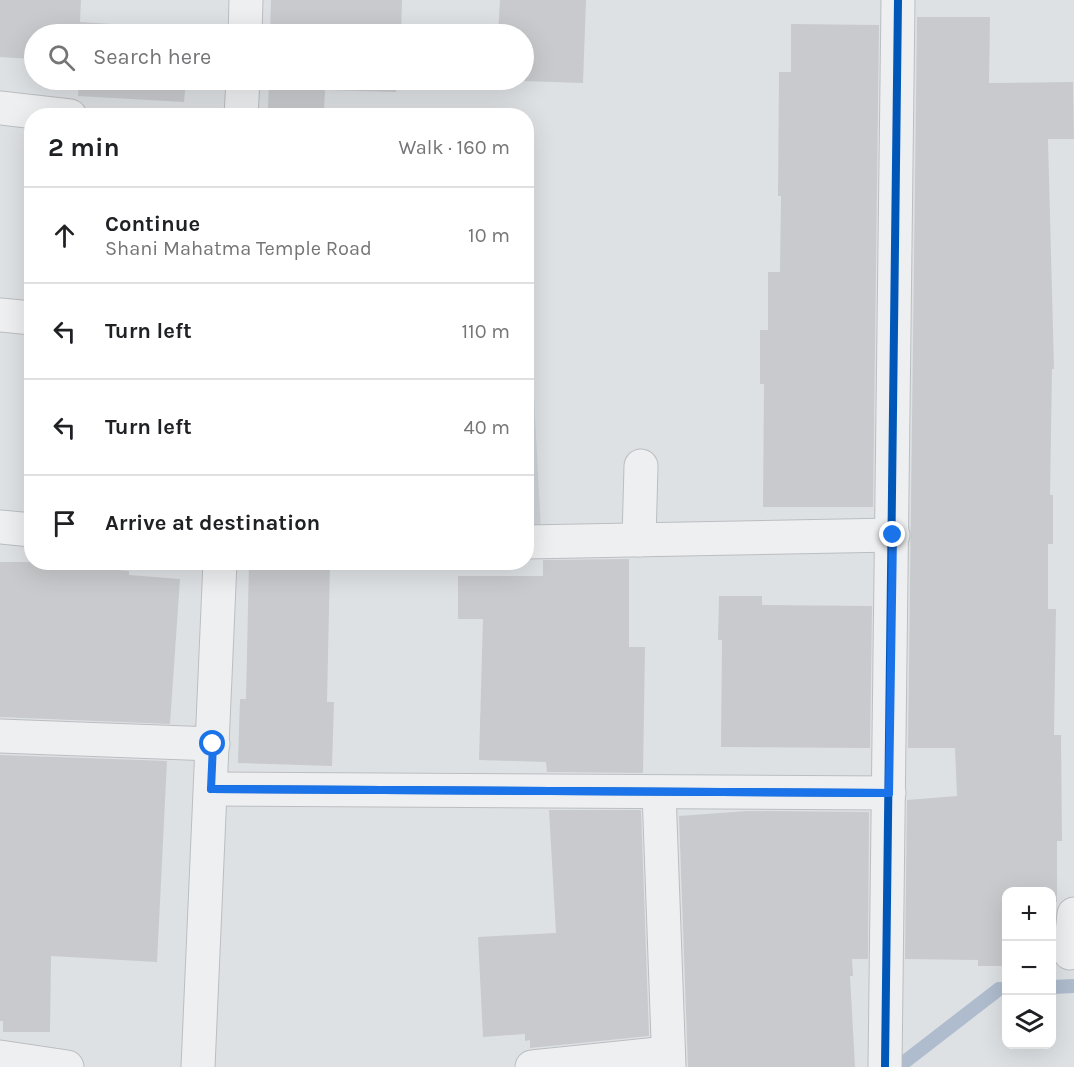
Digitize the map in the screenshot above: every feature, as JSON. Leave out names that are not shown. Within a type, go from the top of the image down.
[{"type":"street","points":[[245,24],[246,0]]},
{"type":"street","points":[[885,1066],[898,0]]},
{"type":"street","points":[[241,108],[242,90]]},
{"type":"street","points":[[0,108],[24,111]]},
{"type":"street","points":[[0,315],[24,317]]},
{"type":"street","points":[[639,540],[641,466]]},
{"type":"street","points":[[0,527],[24,529]]},
{"type":"street","points":[[534,542],[893,535]]},
{"type":"street","points":[[198,1067],[220,570]]},
{"type":"street","points":[[0,736],[213,744]]},
{"type":"street","points":[[211,789],[889,793]]},
{"type":"street","points":[[532,1067],[668,1060],[659,792]]},
{"type":"street","points":[[1070,953],[1074,914]]},
{"type":"street","points":[[0,1057],[67,1067]]},
{"type":"shaded area","points":[[534,396],[542,551],[534,551]]},
{"type":"building","points":[[0,0],[81,0],[80,22],[111,24],[24,24],[24,58],[0,57]]},
{"type":"building","points":[[271,0],[402,0],[401,24],[270,24]]},
{"type":"building","points":[[500,0],[586,0],[583,83],[534,81],[534,24],[499,24]]},
{"type":"building","points":[[917,17],[990,17],[989,83],[1073,82],[1074,139],[1048,139],[1054,369],[1052,369],[1050,495],[1053,495],[1053,544],[1048,544],[1048,609],[1056,609],[1054,735],[1061,735],[1062,841],[1057,841],[1057,902],[1056,887],[1002,887],[1002,966],[978,966],[978,960],[905,959],[907,800],[957,796],[955,748],[908,748]]},
{"type":"building","points":[[791,24],[879,25],[873,507],[763,507],[764,384],[760,384],[760,330],[768,330],[768,272],[780,272],[779,72],[791,72]]},
{"type":"building","points":[[78,90],[185,90],[184,102],[78,96]]},
{"type":"building","points":[[269,90],[325,90],[324,108],[268,108]]},
{"type":"building","points":[[325,90],[396,90],[396,92]]},
{"type":"building","points":[[629,559],[629,647],[645,647],[643,773],[547,772],[546,762],[479,760],[483,619],[458,619],[458,576],[543,576],[543,560]]},
{"type":"building","points":[[0,562],[24,562],[24,570],[117,570],[129,571],[129,575],[180,579],[170,724],[0,717]]},
{"type":"building","points":[[249,570],[330,570],[327,702],[334,702],[332,766],[238,763],[240,699],[246,699]]},
{"type":"building","points":[[719,596],[762,596],[762,605],[872,606],[870,748],[721,747],[722,640],[718,640]]},
{"type":"building","points":[[0,755],[167,761],[157,962],[51,956],[50,1032],[3,1032],[3,1021],[0,1021]]},
{"type":"building","points":[[549,810],[641,810],[649,1036],[530,1048],[530,1040],[525,1041],[525,1034],[483,1037],[478,937],[556,933]]},
{"type":"building","points":[[747,811],[869,812],[868,959],[852,959],[853,976],[850,976],[855,1067],[688,1067],[679,816]]},
{"type":"waterway","points":[[1056,987],[1074,986]]},
{"type":"waterway","points":[[898,1067],[999,989],[1002,989]]},
{"type":"cycle path","points":[[885,1066],[898,0]]},
{"type":"cycle path","points":[[211,789],[889,793]]},
{"type":"route","points":[[213,744],[211,789],[889,793],[893,535]]}]
